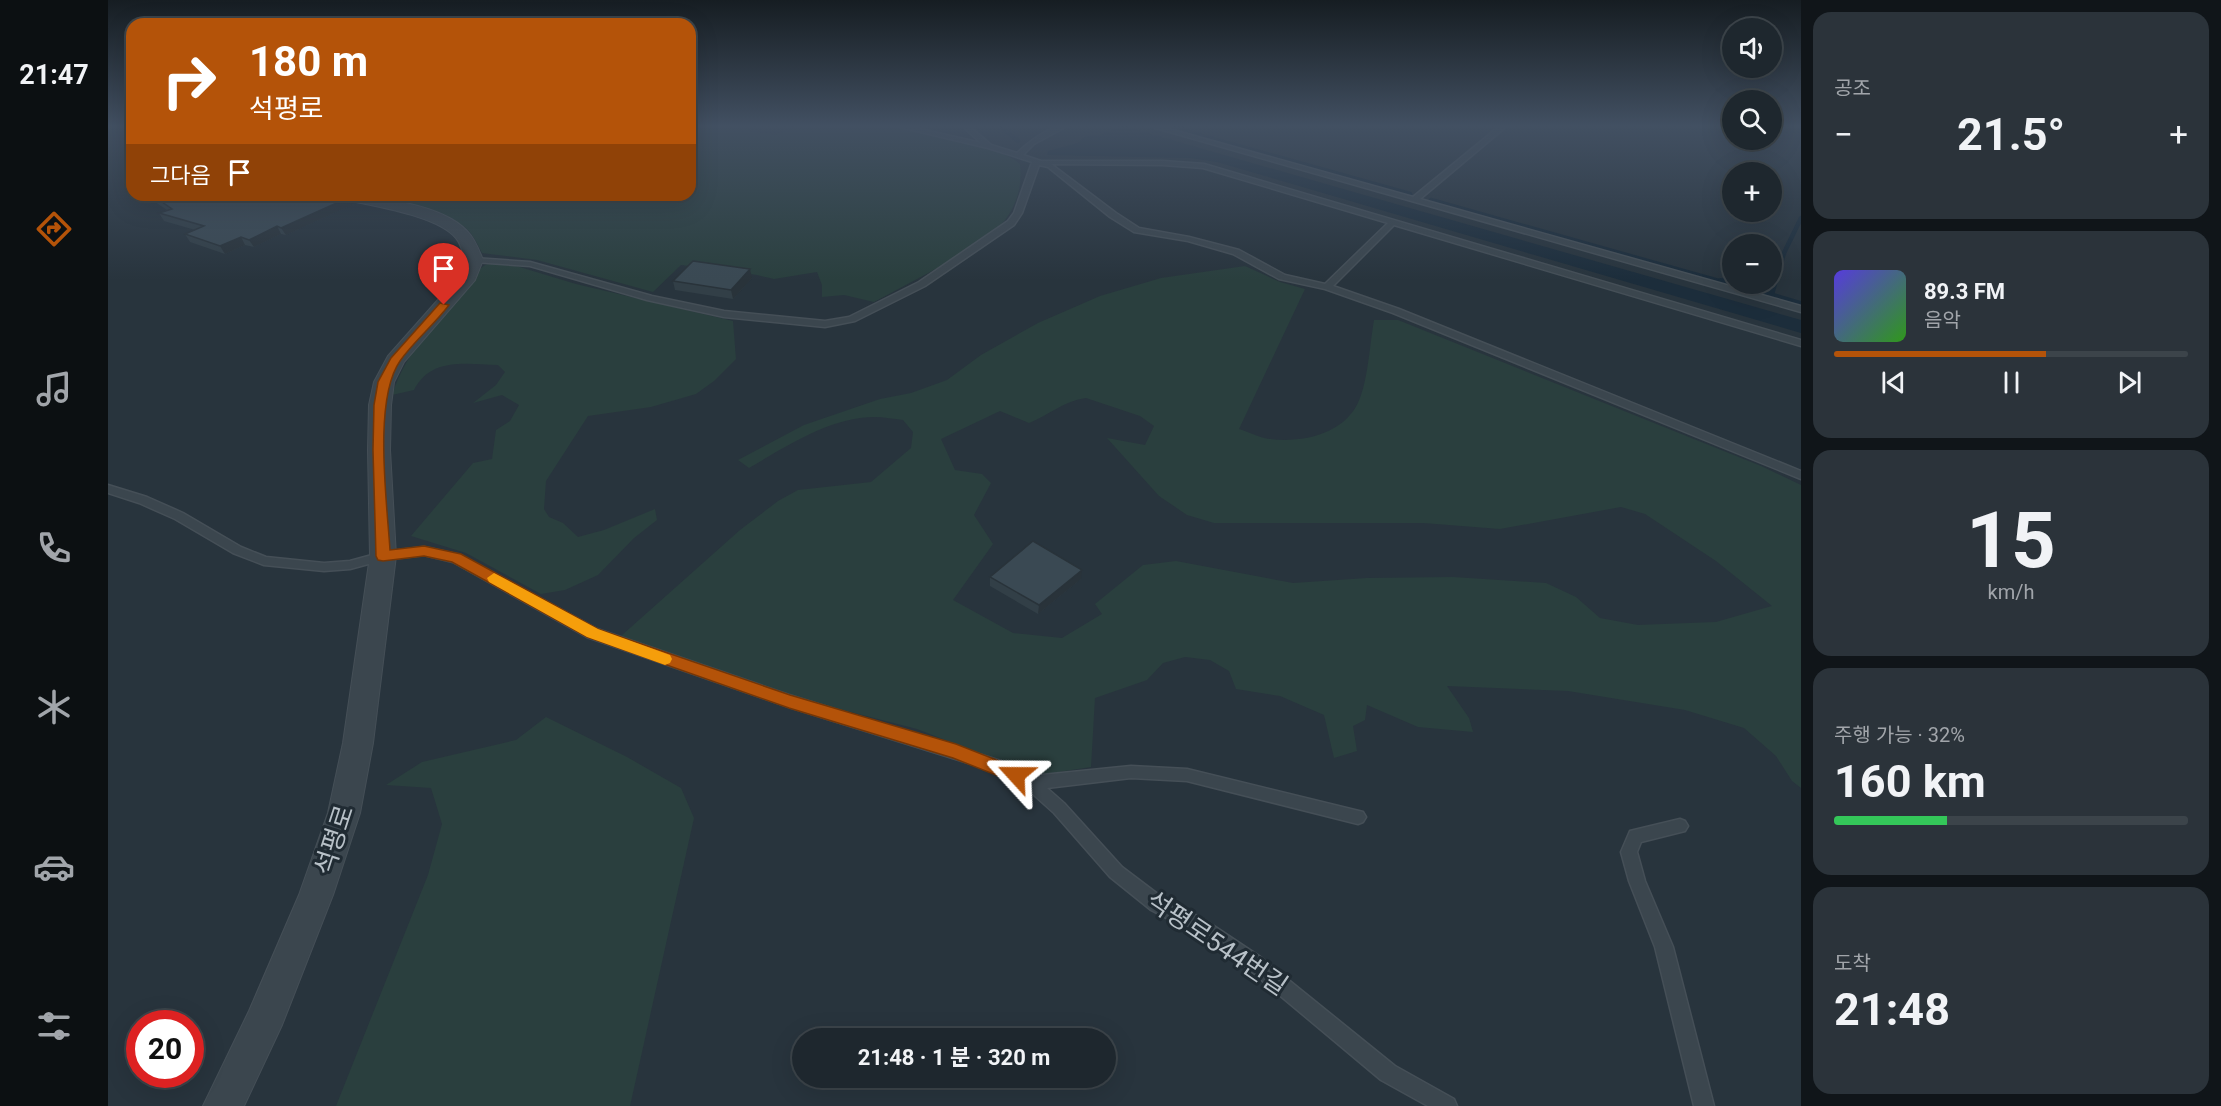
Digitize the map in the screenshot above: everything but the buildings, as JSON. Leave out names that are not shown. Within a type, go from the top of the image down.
[{"type":"street","points":[[370,201],[437,220],[458,231],[463,236],[474,260]]},
{"type":"street","name":"석평로","points":[[223,1106],[263,1026],[316,895],[344,813],[358,743],[383,556],[379,450],[380,405],[384,382],[395,360],[469,276],[474,260]]},
{"type":"lane","points":[[474,260],[530,264],[650,298],[724,314],[825,324],[843,321],[879,307],[922,284],[1011,223],[1030,177]]},
{"type":"lane","points":[[1065,177],[1113,215],[1137,230],[1214,244],[1236,252],[1282,277],[1327,287],[1386,307],[1801,475]]},
{"type":"lane","points":[[1237,177],[1801,343]]},
{"type":"lane","points":[[1332,177],[1801,309]]},
{"type":"lane","points":[[1415,200],[1443,177]]},
{"type":"lane","points":[[1327,287],[1393,222]]},
{"type":"lane","points":[[108,489],[143,500],[179,516],[237,550],[264,561],[295,566],[324,567],[350,565],[383,556]]},
{"type":"lane","name":"석평로544번길","points":[[383,556],[424,551],[456,558],[592,633],[789,701],[1001,767],[1031,783],[1059,808],[1116,872],[1156,904],[1199,926],[1253,962],[1388,1073],[1447,1106]]},
{"type":"lane","points":[[1031,783],[1131,772],[1187,775],[1358,817]]},
{"type":"lane","points":[[1680,826],[1635,836],[1629,852],[1637,881],[1664,947],[1704,1106]]},
{"type":"green space","points":[[696,177],[1020,177],[1017,196],[1011,211],[1001,225],[945,264],[874,302],[844,295],[822,297],[822,285],[817,272],[774,279],[681,265],[653,292],[537,260],[482,253],[474,238],[463,226],[418,207],[394,201],[696,201]]},
{"type":"green space","points":[[500,261],[576,284],[733,321],[736,359],[714,381],[696,394],[651,407],[588,416],[546,481],[544,509],[549,517],[563,523],[578,537],[604,530],[655,509],[657,520],[634,538],[598,575],[565,590],[541,594],[466,553],[411,536],[473,463],[492,459],[496,430],[510,421],[519,405],[502,395],[473,403],[496,385],[505,372],[498,365],[461,364],[439,367],[421,379],[414,390],[392,395],[407,361],[439,316],[474,273],[485,265]]},
{"type":"green space","points":[[1245,266],[1280,282],[1305,289],[1239,429],[1258,436],[1283,440],[1310,437],[1335,428],[1345,420],[1354,410],[1363,390],[1374,320],[1398,320],[1761,466],[1801,485],[1801,788],[1792,781],[1776,756],[1744,728],[1685,710],[1568,691],[1447,686],[1469,718],[1473,732],[1418,727],[1367,705],[1365,720],[1353,726],[1357,751],[1334,758],[1324,715],[1280,696],[1236,689],[1229,671],[1210,660],[1185,657],[1163,663],[1147,680],[1095,698],[1091,767],[1033,776],[917,729],[808,701],[641,648],[621,636],[740,530],[778,501],[798,490],[871,482],[911,448],[913,432],[903,420],[878,417],[858,418],[809,434],[749,468],[738,460],[804,425],[880,399],[911,393],[947,380],[981,355],[1038,323],[1100,296],[1161,278]],"holes":[[[1086,398],[1140,416],[1154,426],[1145,445],[1107,438],[1159,496],[1187,515],[1214,523],[1423,523],[1500,529],[1621,507],[1645,514],[1716,561],[1772,606],[1716,622],[1638,625],[1600,618],[1576,597],[1546,583],[1453,577],[1367,578],[1293,583],[1176,561],[1143,565],[1095,604],[1102,614],[1062,638],[1013,633],[953,600],[993,544],[974,515],[991,483],[982,474],[955,470],[941,439],[1000,411],[1029,423],[1064,405]]]},
{"type":"green space","points":[[546,717],[627,757],[681,788],[694,818],[630,1106],[336,1106],[428,875],[442,824],[431,788],[386,785],[422,762],[516,740]]},
{"type":"water","points":[[1267,177],[1300,177],[1801,320],[1801,333]]},
{"type":"waterway","points":[[1348,177],[1410,194]]},
{"type":"waterway","points":[[1431,200],[1722,282]]},
{"type":"waterway","points":[[1782,260],[1801,218]]},
{"type":"waterway","points":[[1721,281],[1801,304]]},
{"type":"slow traffic","points":[[494,578],[592,633],[665,659]]},
{"type":"route","points":[[444,305],[395,360],[384,382],[380,405],[379,450],[383,556],[424,551],[456,558],[592,633],[789,701],[1001,767],[1016,775]]}]
